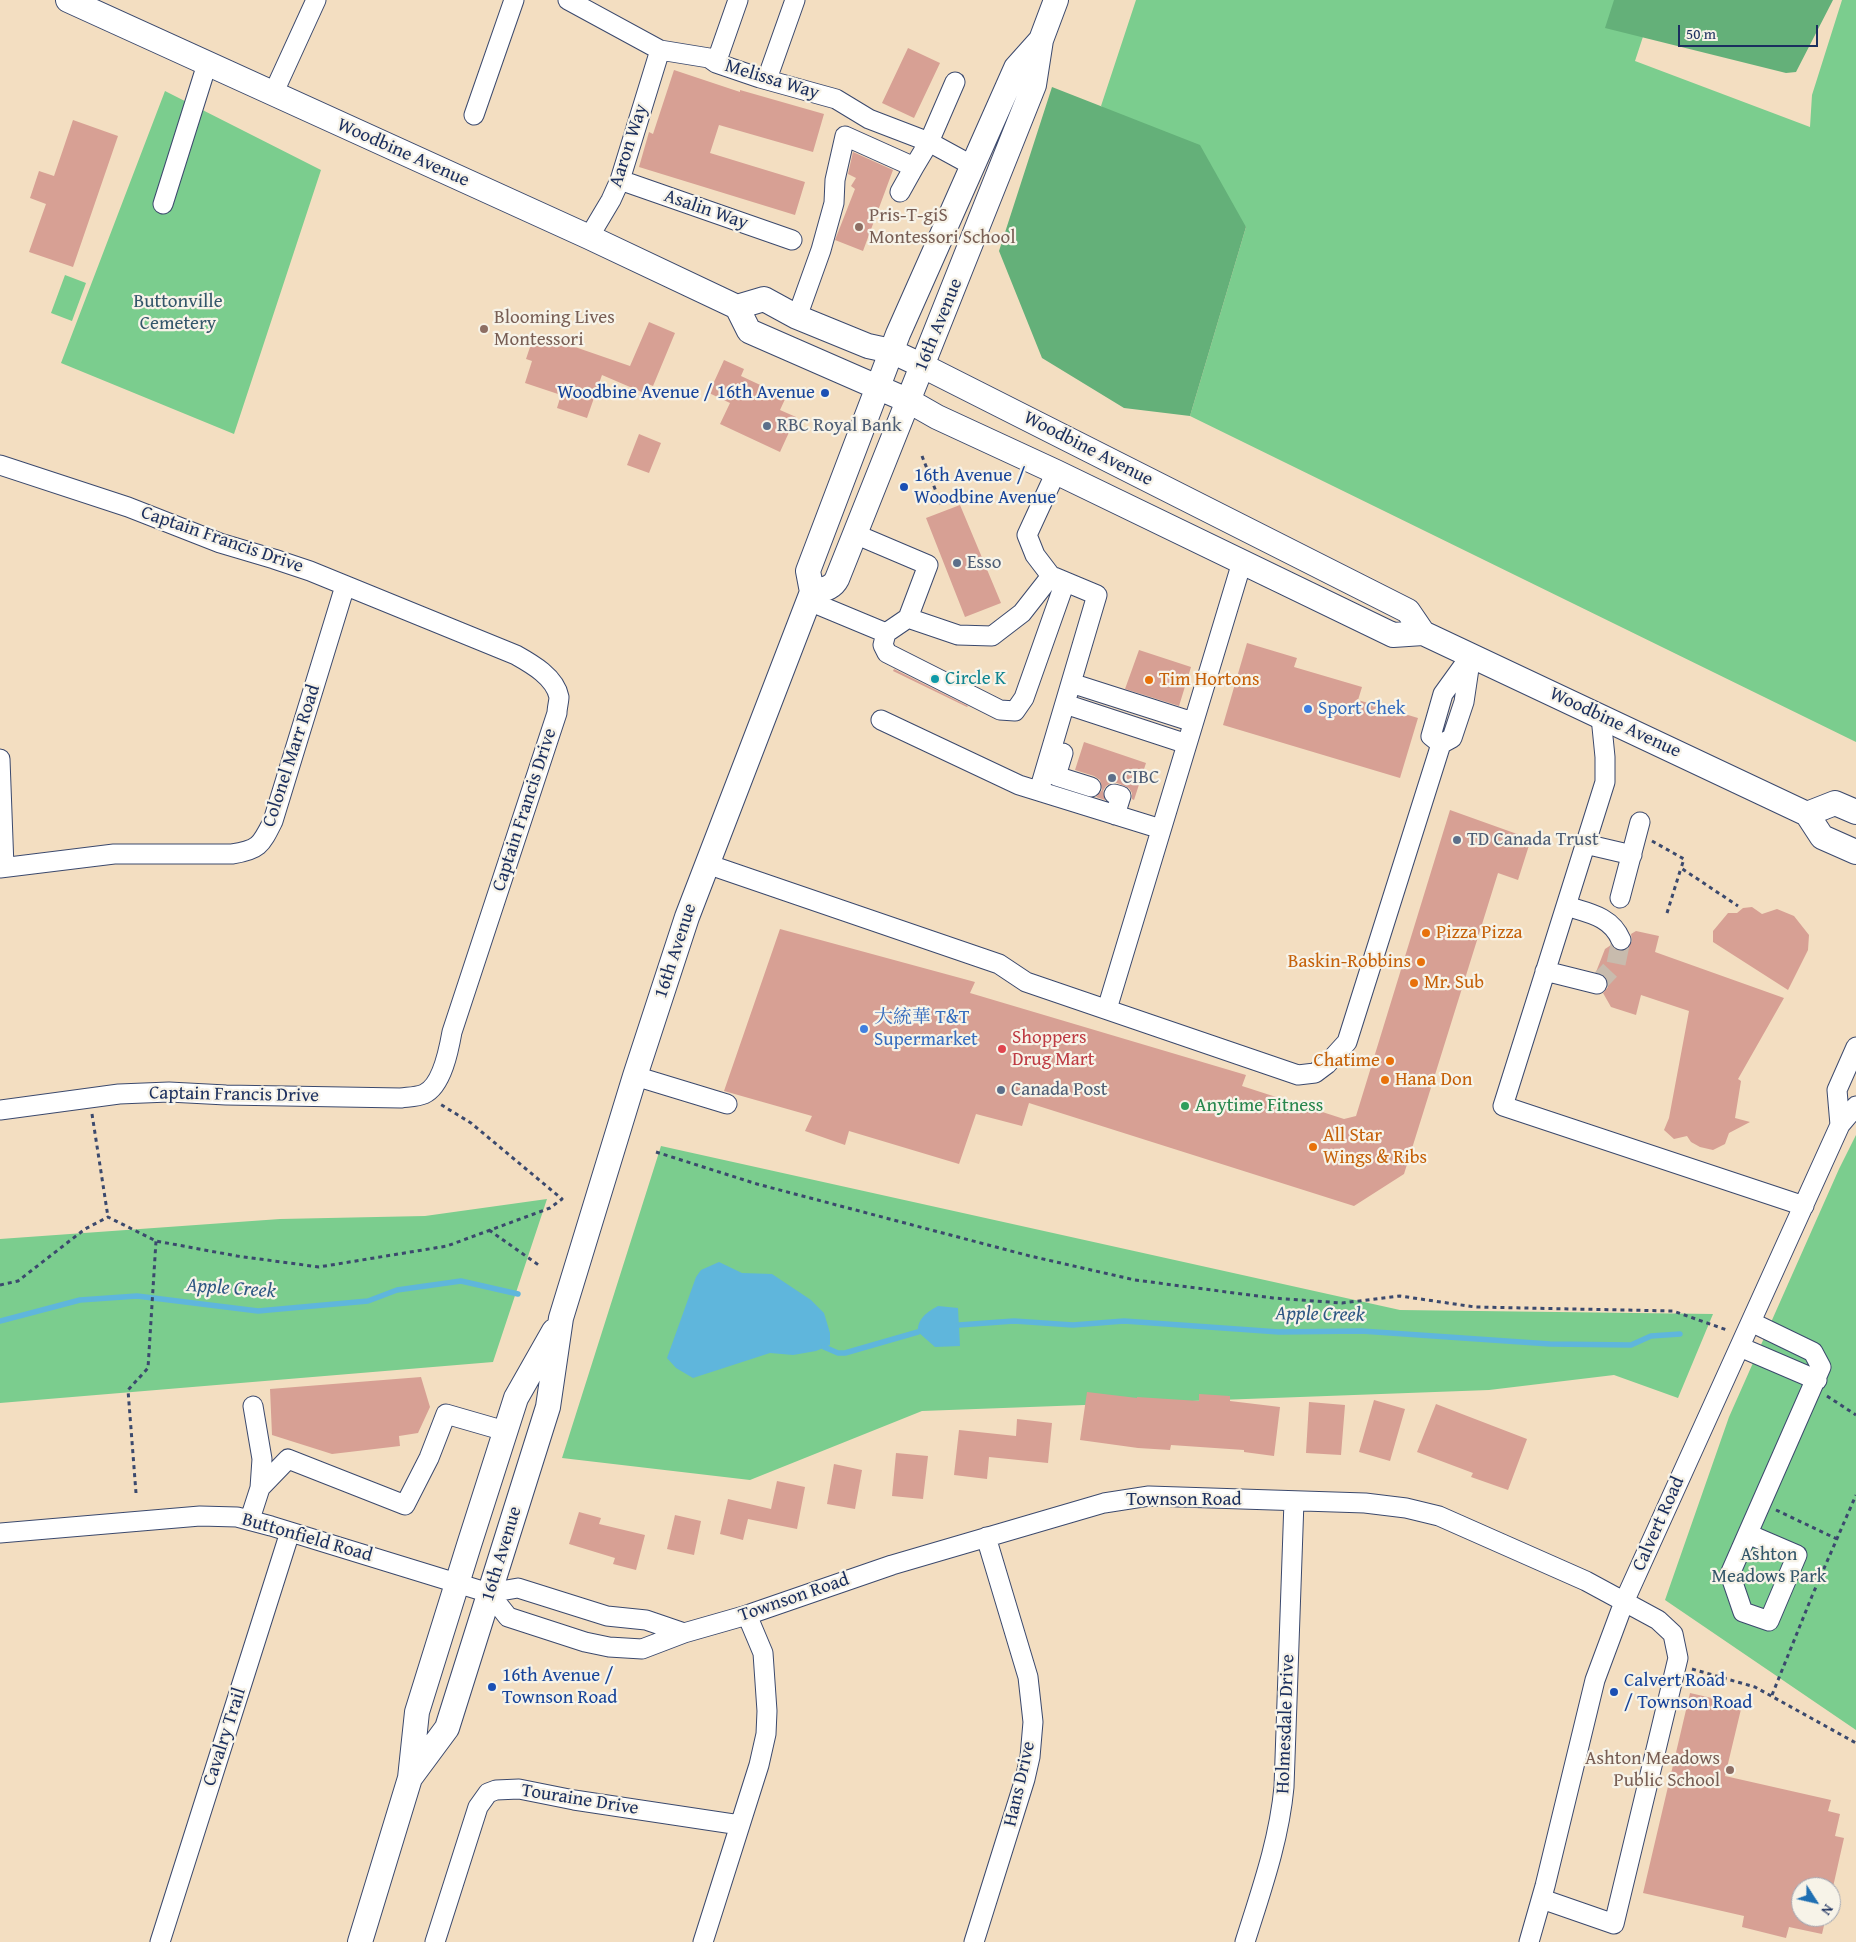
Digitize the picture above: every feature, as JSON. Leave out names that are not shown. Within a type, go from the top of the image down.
[{"type":"main road","name":"Woodbine Avenue","points":[[68,0],[589,237],[738,307],[764,300],[797,317],[868,346],[891,351],[1408,611],[1423,633]]},
{"type":"main road","name":"16th Avenue","points":[[810,596],[835,584],[1034,86],[1041,40],[1056,0]]},
{"type":"main road","name":"16th Avenue","points":[[410,1778],[447,1728],[548,1407],[561,1318],[635,1076],[687,917],[810,596],[808,571],[891,351],[1016,68],[1041,40]]},
{"type":"main road","name":"Woodbine Avenue","points":[[738,307],[748,331],[908,401],[937,417],[1056,472],[1394,636],[1423,633],[1807,814]]},
{"type":"main road","points":[[1856,812],[1835,803],[1807,814],[1822,837],[1856,852]]},
{"type":"main road","name":"16th Avenue","points":[[360,1942],[410,1778],[418,1712],[505,1431],[516,1398],[561,1318]]},
{"type":"street","points":[[274,94],[316,0]]},
{"type":"street","points":[[474,115],[514,0]]},
{"type":"street","name":"Melissa Way","points":[[568,0],[593,6],[660,50],[709,58],[716,63],[836,98],[869,119],[929,142],[973,166]]},
{"type":"street","points":[[716,63],[738,0]]},
{"type":"street","points":[[767,79],[796,0]]},
{"type":"street","name":"Aaron Way","points":[[589,237],[611,200],[620,180],[660,50]]},
{"type":"street","points":[[163,204],[207,64]]},
{"type":"street","points":[[900,192],[929,142],[955,82]]},
{"type":"street","points":[[797,317],[821,250],[834,203],[836,180],[845,136],[914,167]]},
{"type":"street","name":"Asalin Way","points":[[620,180],[792,240]]},
{"type":"street","name":"Captain Francis Drive","points":[[0,465],[128,507],[220,543],[274,559],[516,655],[533,665],[550,680],[558,697],[557,713],[452,1032],[447,1059],[433,1087],[424,1094],[401,1098],[384,1096],[226,1095],[169,1092],[90,1097],[0,1110]]},
{"type":"street","points":[[1039,791],[1078,685],[1097,595],[1058,579],[1035,555],[1028,535],[1056,472]]},
{"type":"street","points":[[855,534],[928,565],[908,618],[886,632],[883,645],[887,653],[1000,710],[1015,712],[1024,698],[1058,579]]},
{"type":"street","points":[[1107,1009],[1242,562]]},
{"type":"street","points":[[908,618],[958,635],[992,636],[1022,613],[1058,579]]},
{"type":"street","name":"Colonel Marr Road","points":[[2,868],[114,854],[232,854],[248,851],[259,846],[273,821],[345,586]]},
{"type":"street","points":[[810,596],[886,632]]},
{"type":"street","points":[[707,864],[999,964],[1026,982],[1298,1075],[1315,1073],[1327,1064],[1347,1042],[1441,744],[1431,736],[1443,694],[1471,655]]},
{"type":"street","points":[[1078,685],[1193,722]]},
{"type":"street","points":[[1071,706],[1187,744]]},
{"type":"street","points":[[1071,706],[1056,776],[1091,787]]},
{"type":"street","points":[[1601,717],[1605,757],[1605,782],[1503,1106],[1804,1206]]},
{"type":"street","points":[[881,720],[1019,784],[1161,829]]},
{"type":"street","points":[[0,759],[2,868]]},
{"type":"street","points":[[1114,794],[1121,796],[1115,815]]},
{"type":"street","points":[[1620,898],[1639,827]]},
{"type":"street","points":[[1585,844],[1632,855]]},
{"type":"street","points":[[1566,906],[1602,917],[1618,932],[1621,940]]},
{"type":"street","points":[[1545,972],[1597,984]]},
{"type":"street","name":"Calvert Road","points":[[1840,1125],[1837,1090],[1856,1047]]},
{"type":"street","points":[[635,1076],[727,1104]]},
{"type":"street","name":"Calvert Road","points":[[1529,1942],[1542,1899],[1595,1680],[1624,1602],[1840,1125],[1856,1106]]},
{"type":"street","points":[[1745,1335],[1815,1384]]},
{"type":"street","points":[[1745,1335],[1813,1352],[1821,1367],[1730,1574],[1743,1612],[1769,1621],[1797,1555],[1748,1534]]},
{"type":"street","points":[[250,1519],[260,1488],[262,1459],[253,1406]]},
{"type":"street","points":[[260,1488],[288,1459],[405,1505],[429,1458],[446,1414],[505,1431]]},
{"type":"street","name":"Townson Road","points":[[490,1593],[508,1617],[609,1647],[642,1649],[892,1565],[1104,1503],[1126,1499],[1156,1496],[1347,1502],[1391,1506],[1439,1516],[1586,1581],[1658,1620],[1673,1634],[1677,1645],[1678,1658],[1614,1924],[1542,1899]]},
{"type":"street","name":"Holmesdale Drive","points":[[1245,1942],[1272,1858],[1282,1814],[1294,1501]]},
{"type":"street","name":"Buttonfield Road","points":[[0,1533],[200,1516],[226,1516],[250,1519],[490,1593]]},
{"type":"street","name":"Cavalry Trail","points":[[160,1942],[290,1532]]},
{"type":"street","name":"Hans Drive","points":[[974,1942],[1019,1802],[1030,1757],[1033,1722],[1028,1677],[986,1537]]},
{"type":"street","points":[[490,1593],[518,1588],[607,1616],[646,1620],[684,1634]]},
{"type":"street","points":[[704,1942],[759,1765],[766,1734],[767,1711],[764,1653],[747,1615]]},
{"type":"street","name":"Touraine Drive","points":[[435,1942],[478,1807],[488,1794],[496,1790],[519,1789],[574,1800],[740,1826]]},
{"type":"path","points":[[922,456],[941,504]]},
{"type":"path","points":[[1639,827],[1684,859],[1667,913]]},
{"type":"path","points":[[1681,868],[1738,906]]},
{"type":"path","points":[[108,1217],[156,1241],[237,1256],[319,1267],[447,1246],[550,1208],[562,1199],[471,1123],[424,1094]]},
{"type":"path","points":[[90,1097],[108,1217]]},
{"type":"path","points":[[656,1152],[757,1184],[1030,1256],[1135,1280],[1273,1298],[1342,1303],[1400,1296],[1475,1307],[1673,1311],[1745,1335]]},
{"type":"path","points":[[0,1285],[18,1281],[85,1229],[108,1217]]},
{"type":"path","points":[[489,1230],[540,1266]]},
{"type":"path","points":[[136,1493],[128,1390],[148,1368],[156,1241]]},
{"type":"path","points":[[1815,1384],[1856,1415]]},
{"type":"path","points":[[1772,1696],[1856,1495]]},
{"type":"path","points":[[1776,1509],[1837,1539]]},
{"type":"path","points":[[1689,1669],[1756,1687],[1856,1744]]},
{"type":"green space","points":[[1136,0],[1655,0],[1635,61],[1810,127],[1812,95],[1842,0],[1856,0],[1856,742],[1190,416],[1246,227],[1101,106]]},
{"type":"green space","points":[[1614,0],[1833,0],[1796,72],[1786,73],[1605,28]]},
{"type":"green space","points":[[1052,87],[1200,145],[1246,227],[1190,416],[1124,408],[1042,358],[999,251]]},
{"type":"green space","name":"Buttonville Cemetery","points":[[165,91],[321,170],[234,434],[61,363]]},
{"type":"green space","points":[[65,275],[86,283],[72,321],[51,313]]},
{"type":"green space","name":"Ashton Meadows Park","points":[[1856,1135],[1856,1730],[1665,1600],[1729,1417],[1839,1169]]},
{"type":"green space","points":[[661,1146],[1400,1310],[1713,1314],[1678,1398],[1614,1375],[1489,1390],[922,1411],[750,1480],[562,1458]]},
{"type":"green space","points":[[547,1199],[493,1362],[0,1403],[0,1239],[280,1219],[425,1216]]},
{"type":"water","points":[[719,1262],[742,1273],[772,1274],[811,1300],[824,1313],[830,1333],[830,1345],[816,1351],[793,1355],[770,1353],[693,1378],[676,1368],[667,1358],[696,1277],[701,1270]]},
{"type":"water","points":[[938,1306],[958,1308],[960,1346],[935,1347],[918,1332],[919,1323],[924,1316]]},
{"type":"building","points":[[908,48],[940,63],[914,118],[882,103]]},
{"type":"building","points":[[674,70],[740,92],[740,90],[824,114],[813,152],[719,125],[710,153],[805,182],[795,215],[639,167],[649,132],[653,134]]},
{"type":"building","points":[[73,120],[118,136],[73,267],[29,252],[46,204],[30,198],[39,171],[54,176]]},
{"type":"building","points":[[853,152],[893,170],[863,251],[835,240],[855,189],[851,186],[856,178],[848,174]]},
{"type":"building","points":[[649,322],[675,333],[653,386],[648,384],[644,393],[602,375],[587,418],[557,408],[561,395],[525,383],[532,361],[526,359],[534,335],[560,344],[562,339],[576,344],[575,347],[630,366]]},
{"type":"building","points":[[724,360],[744,369],[741,376],[786,397],[780,410],[796,417],[780,452],[720,424],[730,403],[709,393]]},
{"type":"building","points":[[639,434],[661,443],[649,473],[627,465]]},
{"type":"building","points":[[960,505],[1001,603],[965,617],[926,518]]},
{"type":"building","name":"Sport Chek","points":[[1247,643],[1297,658],[1294,667],[1362,687],[1358,700],[1418,718],[1400,778],[1223,725]]},
{"type":"building","name":"Tim Hortons","points":[[1139,650],[1191,667],[1179,706],[1125,689]]},
{"type":"building","points":[[894,669],[968,706],[893,671]]},
{"type":"building","name":"CIBC","points":[[1084,742],[1146,763],[1134,800],[1129,788],[1117,783],[1111,783],[1106,786],[1103,791],[1105,800],[1096,797],[1102,790],[1100,780],[1075,770]]},
{"type":"building","points":[[1450,810],[1531,839],[1518,880],[1498,873],[1404,1174],[1354,1206],[1029,1103],[1022,1126],[976,1114],[959,1164],[849,1131],[845,1145],[805,1131],[812,1116],[724,1091],[780,929],[975,982],[970,993],[1246,1075],[1242,1086],[1344,1119],[1356,1116]]},
{"type":"building","points":[[1752,907],[1762,914],[1777,909],[1794,916],[1809,935],[1808,950],[1788,990],[1713,942],[1713,931],[1728,913],[1737,913],[1743,908]]},
{"type":"building","points":[[1636,931],[1659,936],[1655,952],[1784,998],[1738,1079],[1741,1081],[1735,1118],[1750,1122],[1729,1133],[1725,1144],[1713,1150],[1700,1147],[1691,1142],[1687,1136],[1674,1139],[1664,1130],[1669,1118],[1689,1011],[1641,995],[1636,1015],[1611,1007],[1603,993],[1608,987],[1608,980],[1596,972],[1605,949],[1611,945],[1620,951],[1627,950],[1632,941],[1631,934]]},
{"type":"building","points":[[421,1377],[430,1407],[418,1433],[399,1436],[400,1446],[332,1454],[272,1435],[270,1389]]},
{"type":"building","points":[[1087,1392],[1137,1398],[1199,1401],[1199,1394],[1230,1396],[1230,1401],[1280,1407],[1274,1456],[1244,1452],[1244,1450],[1171,1445],[1170,1450],[1138,1448],[1080,1440]]},
{"type":"building","points":[[1374,1400],[1405,1409],[1390,1461],[1359,1452]]},
{"type":"building","points":[[1309,1402],[1345,1405],[1341,1455],[1306,1453]]},
{"type":"building","points":[[1436,1404],[1527,1439],[1508,1490],[1471,1477],[1473,1473],[1417,1452]]},
{"type":"building","points":[[1017,1419],[1052,1423],[1048,1463],[989,1457],[987,1479],[954,1475],[959,1430],[1016,1436]]},
{"type":"building","points":[[896,1453],[928,1456],[923,1499],[892,1496]]},
{"type":"building","points":[[834,1464],[862,1470],[855,1509],[827,1504]]},
{"type":"building","points":[[777,1481],[805,1487],[797,1529],[748,1519],[743,1540],[720,1534],[728,1499],[771,1509]]},
{"type":"building","points":[[579,1512],[601,1518],[599,1524],[645,1535],[636,1570],[613,1564],[615,1558],[569,1544]]},
{"type":"building","points":[[675,1515],[701,1521],[694,1555],[667,1549]]},
{"type":"building","points":[[1690,1693],[1742,1705],[1725,1776],[1831,1800],[1828,1811],[1840,1814],[1835,1836],[1844,1838],[1835,1877],[1791,1877],[1791,1927],[1824,1927],[1822,1934],[1789,1927],[1786,1938],[1742,1927],[1744,1916],[1643,1893]]},
{"type":"waterway","name":"Apple Creek","points":[[0,1321],[80,1300],[137,1296],[258,1311],[368,1301],[397,1290],[461,1281],[518,1294]]},
{"type":"waterway","name":"Apple Creek","points":[[959,1325],[1014,1321],[1073,1325],[1124,1321],[1279,1332],[1361,1331],[1550,1344],[1631,1345],[1651,1336],[1680,1334]]},
{"type":"waterway","name":"Apple Creek","points":[[824,1347],[838,1353],[845,1353],[918,1332]]},
{"type":"tunnel","points":[[1597,984],[1616,964],[1621,940]]},
{"type":"place","name":"Pris-T-giS Montessori School","points":[[859,227]]},
{"type":"place","name":"Blooming Lives Montessori","points":[[484,329]]},
{"type":"place","name":"Woodbine Avenue / 16th Avenue","points":[[825,393]]},
{"type":"place","name":"RBC Royal Bank","points":[[767,426]]},
{"type":"place","name":"16th Avenue / Woodbine Avenue","points":[[904,487]]},
{"type":"place","name":"Esso","points":[[957,563]]},
{"type":"place","name":"Circle K","points":[[935,679]]},
{"type":"place","name":"Tim Hortons","points":[[1149,680]]},
{"type":"place","name":"Sport Chek","points":[[1308,709]]},
{"type":"place","name":"CIBC","points":[[1112,778]]},
{"type":"place","name":"TD Canada Trust","points":[[1457,840]]},
{"type":"place","name":"Pizza Pizza","points":[[1426,933]]},
{"type":"place","name":"Baskin-Robbins","points":[[1421,962]]},
{"type":"place","name":"Mr. Sub","points":[[1414,983]]},
{"type":"place","name":"大統華 T&T Supermarket","points":[[864,1029]]},
{"type":"place","name":"Shoppers Drug Mart","points":[[1002,1049]]},
{"type":"place","name":"Chatime","points":[[1390,1061]]},
{"type":"place","name":"Hana Don","points":[[1385,1080]]},
{"type":"place","name":"Canada Post","points":[[1001,1090]]},
{"type":"place","name":"Anytime Fitness","points":[[1185,1106]]},
{"type":"place","name":"All Star Wings & Ribs","points":[[1313,1147]]},
{"type":"place","name":"16th Avenue / Townson Road","points":[[492,1687]]},
{"type":"place","name":"Calvert Road / Townson Road","points":[[1614,1692]]},
{"type":"place","name":"Ashton Meadows Public School","points":[[1730,1770]]}]
